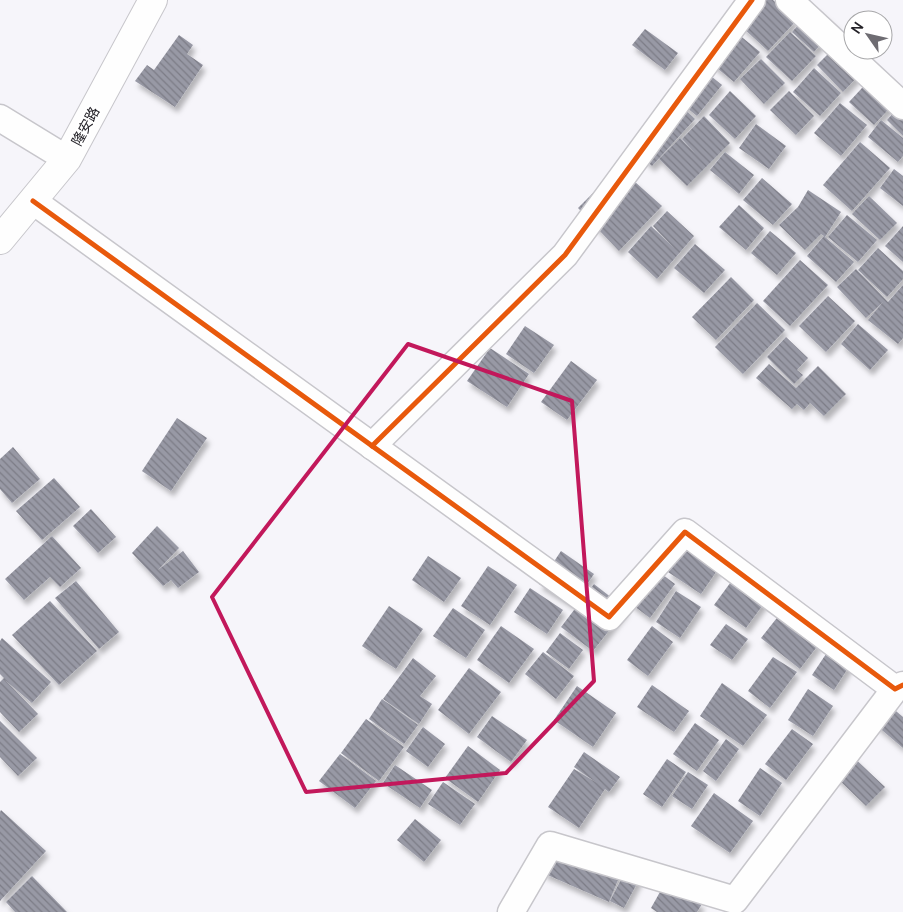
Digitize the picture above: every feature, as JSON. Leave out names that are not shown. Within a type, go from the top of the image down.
[{"type":"street","name":"隆安路","points":[[0,240],[66,159],[153,0]]},
{"type":"street","points":[[372,446],[565,255],[752,0]]},
{"type":"street","points":[[789,0],[903,106]]},
{"type":"street","points":[[0,118],[66,159]]},
{"type":"street","points":[[33,200],[609,617],[686,532],[899,687],[735,900],[550,845],[510,912]]},
{"type":"highlighted area","points":[[408,344],[572,401],[594,681],[506,773],[306,792],[212,597]]},
{"type":"building","points":[[764,0],[773,0],[796,21],[768,51],[741,26]]},
{"type":"building","points":[[815,7],[837,26],[814,52],[792,32]]},
{"type":"building","points":[[645,29],[678,53],[665,70],[632,45]]},
{"type":"building","points":[[732,29],[760,52],[734,82],[706,59]]},
{"type":"building","points":[[790,32],[816,56],[792,81],[766,57]]},
{"type":"building","points":[[179,35],[193,45],[187,54],[203,65],[175,107],[135,81],[147,65],[154,70]]},
{"type":"building","points":[[843,39],[843,60],[864,60],[869,65],[843,92],[817,65]]},
{"type":"building","points":[[761,59],[785,83],[764,104],[740,79]]},
{"type":"building","points":[[696,64],[722,85],[697,116],[671,95]]},
{"type":"building","points":[[814,68],[841,93],[820,116],[793,92]]},
{"type":"building","points":[[874,75],[899,98],[874,125],[849,102]]},
{"type":"building","points":[[730,91],[756,116],[735,139],[709,115]]},
{"type":"building","points":[[789,91],[814,116],[796,135],[770,110]]},
{"type":"building","points":[[672,97],[695,119],[652,166],[638,154]]},
{"type":"building","points":[[903,102],[903,136],[887,120]]},
{"type":"building","points":[[840,103],[867,125],[841,156],[814,133]]},
{"type":"building","points":[[704,116],[730,143],[687,186],[659,159],[680,138],[695,153],[682,139]]},
{"type":"building","points":[[881,120],[903,138],[903,156],[898,162],[868,137]]},
{"type":"building","points":[[756,124],[786,146],[769,169],[739,148]]},
{"type":"building","points":[[860,142],[890,168],[852,211],[823,185]]},
{"type":"building","points":[[725,152],[754,175],[739,194],[710,170]]},
{"type":"building","points":[[894,169],[903,176],[903,206],[880,188]]},
{"type":"building","points":[[762,178],[792,204],[773,225],[743,200]]},
{"type":"building","points":[[634,181],[662,206],[619,251],[578,208],[599,187]]},
{"type":"building","points":[[808,190],[841,212],[825,237],[854,262],[836,282],[807,256],[824,236],[821,234],[805,250],[779,225],[798,207]]},
{"type":"building","points":[[869,196],[897,223],[880,240],[852,214]]},
{"type":"building","points":[[739,205],[764,228],[746,250],[719,227]]},
{"type":"building","points":[[667,211],[694,236],[657,279],[628,252],[651,226],[674,248],[653,226]]},
{"type":"building","points":[[847,215],[877,240],[858,262],[828,237]]},
{"type":"building","points":[[903,226],[903,262],[885,246]]},
{"type":"building","points":[[770,231],[796,253],[777,275],[751,253]]},
{"type":"building","points":[[695,244],[725,270],[704,293],[674,268]]},
{"type":"building","points":[[878,248],[903,271],[903,279],[887,297],[858,270]]},
{"type":"building","points":[[800,260],[828,285],[790,326],[763,301]]},
{"type":"building","points":[[856,269],[888,302],[903,285],[903,338],[898,344],[868,320],[883,302],[866,318],[837,287]]},
{"type":"building","points":[[731,277],[754,300],[716,340],[692,317]]},
{"type":"building","points":[[828,296],[855,321],[826,352],[799,326]]},
{"type":"building","points":[[757,303],[785,330],[743,374],[715,347]]},
{"type":"building","points":[[858,324],[888,350],[870,370],[841,344]]},
{"type":"building","points":[[525,326],[554,345],[534,373],[506,354]]},
{"type":"building","points":[[786,337],[808,358],[797,370],[803,375],[794,384],[767,357]]},
{"type":"building","points":[[490,348],[529,374],[507,407],[467,381]]},
{"type":"building","points":[[571,361],[597,380],[567,420],[541,402]]},
{"type":"building","points":[[769,364],[796,388],[818,366],[846,394],[824,416],[810,403],[804,410],[797,404],[792,409],[756,378]]},
{"type":"building","points":[[177,418],[207,438],[171,491],[142,471]]},
{"type":"building","points":[[13,447],[40,479],[12,503],[0,489],[0,459]]},
{"type":"building","points":[[54,478],[80,507],[42,540],[16,511]]},
{"type":"building","points":[[91,509],[116,537],[98,553],[73,526]]},
{"type":"building","points":[[157,526],[179,548],[158,570],[183,551],[199,572],[178,588],[171,580],[163,586],[132,553]]},
{"type":"building","points":[[52,536],[81,568],[60,587],[50,577],[24,600],[5,579]]},
{"type":"building","points":[[690,540],[723,562],[701,594],[668,572]]},
{"type":"building","points":[[561,551],[594,574],[573,605],[539,584]]},
{"type":"building","points":[[428,556],[461,578],[444,602],[412,580]]},
{"type":"building","points":[[488,566],[517,585],[490,625],[461,606]]},
{"type":"building","points":[[655,569],[675,584],[650,618],[630,603]]},
{"type":"building","points":[[736,575],[768,598],[746,628],[714,605]]},
{"type":"building","points":[[76,581],[119,632],[99,649],[55,598]]},
{"type":"building","points":[[594,584],[626,609],[593,651],[561,627]]},
{"type":"building","points":[[530,588],[563,610],[547,634],[514,612]]},
{"type":"building","points":[[676,591],[701,607],[680,638],[656,622]]},
{"type":"building","points":[[50,601],[97,651],[59,685],[12,635]]},
{"type":"building","points":[[389,606],[423,629],[396,669],[362,646]]},
{"type":"building","points":[[453,608],[485,630],[466,658],[433,636]]},
{"type":"building","points":[[780,614],[819,644],[800,669],[761,638]]},
{"type":"building","points":[[726,624],[748,639],[732,660],[710,645]]},
{"type":"building","points":[[501,626],[534,649],[509,683],[477,660]]},
{"type":"building","points":[[652,626],[673,642],[648,676],[627,660]]},
{"type":"building","points":[[560,633],[583,650],[569,669],[546,652]]},
{"type":"building","points":[[2,638],[51,682],[32,703],[5,680],[38,714],[19,732],[0,712],[0,682],[4,678],[0,674],[0,641]]},
{"type":"building","points":[[830,648],[852,662],[834,690],[812,675]]},
{"type":"building","points":[[543,652],[574,676],[556,699],[525,674]]},
{"type":"building","points":[[773,657],[797,672],[770,708],[748,691]]},
{"type":"building","points":[[413,658],[436,676],[420,696],[432,704],[419,724],[383,699]]},
{"type":"building","points":[[469,668],[501,692],[469,734],[438,710]]},
{"type":"building","points":[[722,683],[767,715],[743,746],[700,716]]},
{"type":"building","points":[[652,685],[689,711],[674,732],[637,707]]},
{"type":"building","points":[[577,686],[616,713],[593,747],[554,720]]},
{"type":"building","points":[[808,689],[833,706],[813,736],[788,720]]},
{"type":"building","points":[[382,699],[418,725],[404,744],[369,719]]},
{"type":"building","points":[[884,701],[903,717],[903,748],[869,719]]},
{"type":"building","points":[[492,716],[527,740],[511,762],[477,737]]},
{"type":"building","points":[[366,719],[404,747],[379,781],[341,753]]},
{"type":"building","points":[[0,721],[37,758],[18,776],[0,757]]},
{"type":"building","points":[[695,723],[719,740],[697,771],[673,754]]},
{"type":"building","points":[[423,727],[445,744],[428,767],[406,751]]},
{"type":"building","points":[[792,729],[813,744],[786,780],[765,764]]},
{"type":"building","points":[[726,739],[739,749],[716,781],[703,771]]},
{"type":"building","points":[[468,746],[500,770],[478,802],[445,778]]},
{"type":"building","points":[[584,752],[620,777],[609,792],[605,789],[579,828],[548,807],[574,769],[597,783],[574,767]]},
{"type":"building","points":[[340,754],[376,781],[355,808],[319,781]]},
{"type":"building","points":[[850,754],[885,787],[866,806],[832,773]]},
{"type":"building","points":[[667,759],[686,772],[662,807],[643,794]]},
{"type":"building","points":[[395,765],[432,790],[420,808],[383,783]]},
{"type":"building","points":[[760,768],[782,783],[760,816],[738,801]]},
{"type":"building","points":[[688,772],[708,785],[692,809],[672,796]]},
{"type":"building","points":[[443,782],[475,804],[460,825],[428,804]]},
{"type":"building","points":[[714,793],[753,821],[730,853],[691,826]]},
{"type":"building","points":[[1,810],[46,851],[0,901],[0,812]]},
{"type":"building","points":[[415,819],[441,840],[424,862],[397,840]]},
{"type":"building","points":[[557,842],[622,870],[609,902],[543,873]]},
{"type":"building","points":[[627,868],[641,876],[624,908],[610,901]]},
{"type":"building","points":[[32,876],[67,912],[15,912],[6,902]]},
{"type":"building","points":[[665,883],[702,904],[697,912],[657,912],[651,908]]},
{"type":"cycle path","points":[[372,446],[565,255],[752,0]]},
{"type":"cycle path","points":[[33,201],[609,617],[685,532],[895,689],[903,685]]}]
